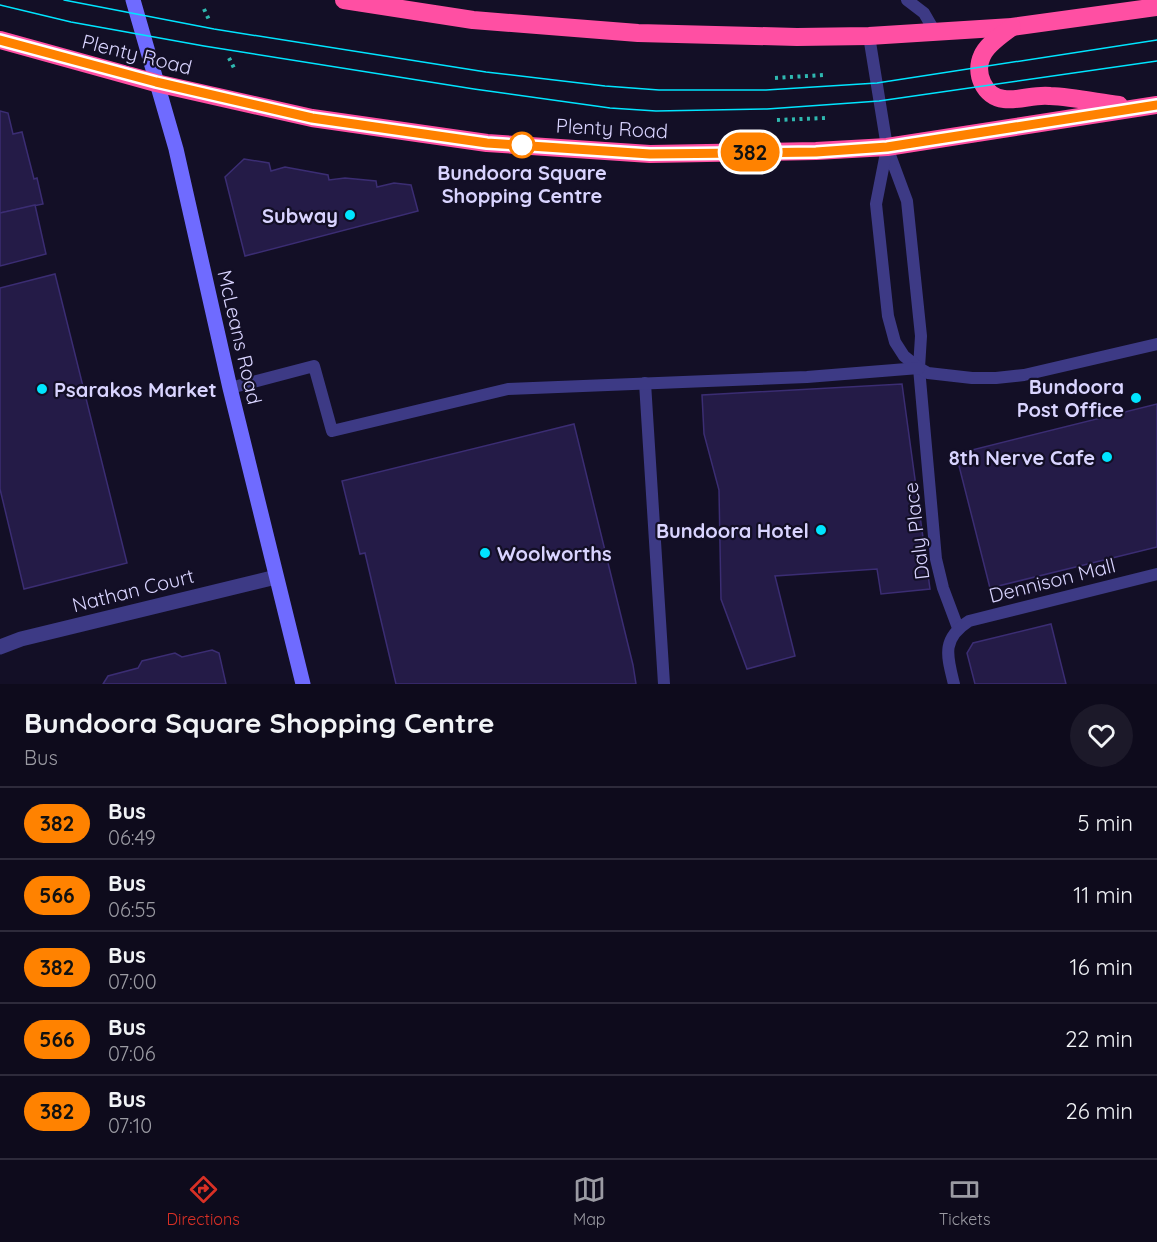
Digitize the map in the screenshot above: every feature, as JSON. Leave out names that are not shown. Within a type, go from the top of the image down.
[{"type":"highway","points":[[344,0],[473,20],[638,33],[797,38],[1012,27],[1157,7]]},
{"type":"highway","points":[[1012,27],[992,43],[982,55],[979,68],[981,79],[984,87],[993,96],[1004,99],[1047,95],[1148,106]]},
{"type":"highway","name":"Plenty Road","points":[[0,40],[156,82],[312,118],[487,143],[650,154],[816,152],[887,147],[1148,106]]},
{"type":"street","name":"McLeans Road","points":[[133,0],[176,149],[230,388],[303,684]]},
{"type":"street","name":"Nathan Court","points":[[0,646],[276,577]]},
{"type":"lane","points":[[907,0],[924,13],[935,32]]},
{"type":"lane","name":"Daly Place","points":[[869,36],[887,147],[907,201],[921,336],[919,368],[936,559],[943,588],[958,628]]},
{"type":"lane","name":"Daly Place","points":[[887,147],[876,204],[888,316],[895,342],[904,356],[919,368]]},
{"type":"lane","points":[[230,388],[314,366],[332,431],[508,390],[807,377],[919,368],[928,373],[996,378],[1034,373],[1157,344]]},
{"type":"lane","points":[[645,383],[664,684]]},
{"type":"lane","name":"Dennison Mall","points":[[958,628],[969,621],[1157,574]]},
{"type":"lane","points":[[954,684],[948,660],[948,646],[958,628]]},
{"type":"path","points":[[204,9],[210,22]]},
{"type":"path","points":[[229,58],[234,68]]},
{"type":"path","points":[[775,78],[823,75]]},
{"type":"path","points":[[777,120],[825,118]]},
{"type":"building","points":[[0,111],[8,113],[13,134],[22,132],[43,204],[0,213]]},
{"type":"building","points":[[244,159],[269,163],[271,171],[285,167],[328,175],[329,180],[345,178],[376,181],[377,187],[394,183],[411,185],[418,211],[245,256],[225,177]]},
{"type":"building","points":[[35,205],[46,254],[0,266],[0,213]]},
{"type":"building","name":"Psarakos Market","points":[[55,274],[127,563],[24,589],[0,489],[0,288]]},
{"type":"building","name":"Bundoora Hotel","points":[[902,384],[930,589],[881,594],[877,569],[775,576],[795,656],[747,669],[721,599],[719,490],[704,434],[702,395]]},
{"type":"building","points":[[1157,404],[1157,547],[990,588],[956,454]]},
{"type":"building","name":"Woolworths","points":[[574,424],[636,684],[396,684],[365,553],[360,554],[342,481]]},
{"type":"building","points":[[1051,624],[1066,684],[975,684],[967,653],[973,643]]},
{"type":"building","points":[[212,650],[219,653],[226,684],[103,684],[108,676],[138,668],[142,661],[175,653],[182,657]]},
{"type":"tram line","points":[[64,0],[214,29],[486,72],[659,90],[766,90],[877,83],[1157,40]]},
{"type":"tram line","points":[[0,5],[71,22],[204,46],[474,89],[610,108],[656,111],[767,109],[879,101],[1157,61]]},
{"type":"bus line","name":"382","points":[[0,40],[156,82],[312,118],[487,143],[650,154],[816,152],[887,147],[1157,105]]},
{"type":"place","name":"Bundoora Square Shopping Centre","points":[[522,145]]},
{"type":"place","name":"Subway","points":[[350,215]]},
{"type":"place","name":"Psarakos Market","points":[[42,389]]},
{"type":"place","name":"Bundoora Post Office","points":[[1136,398]]},
{"type":"place","name":"8th Nerve Cafe","points":[[1107,457]]},
{"type":"place","name":"Bundoora Hotel","points":[[821,530]]},
{"type":"place","name":"Woolworths","points":[[485,553]]}]
